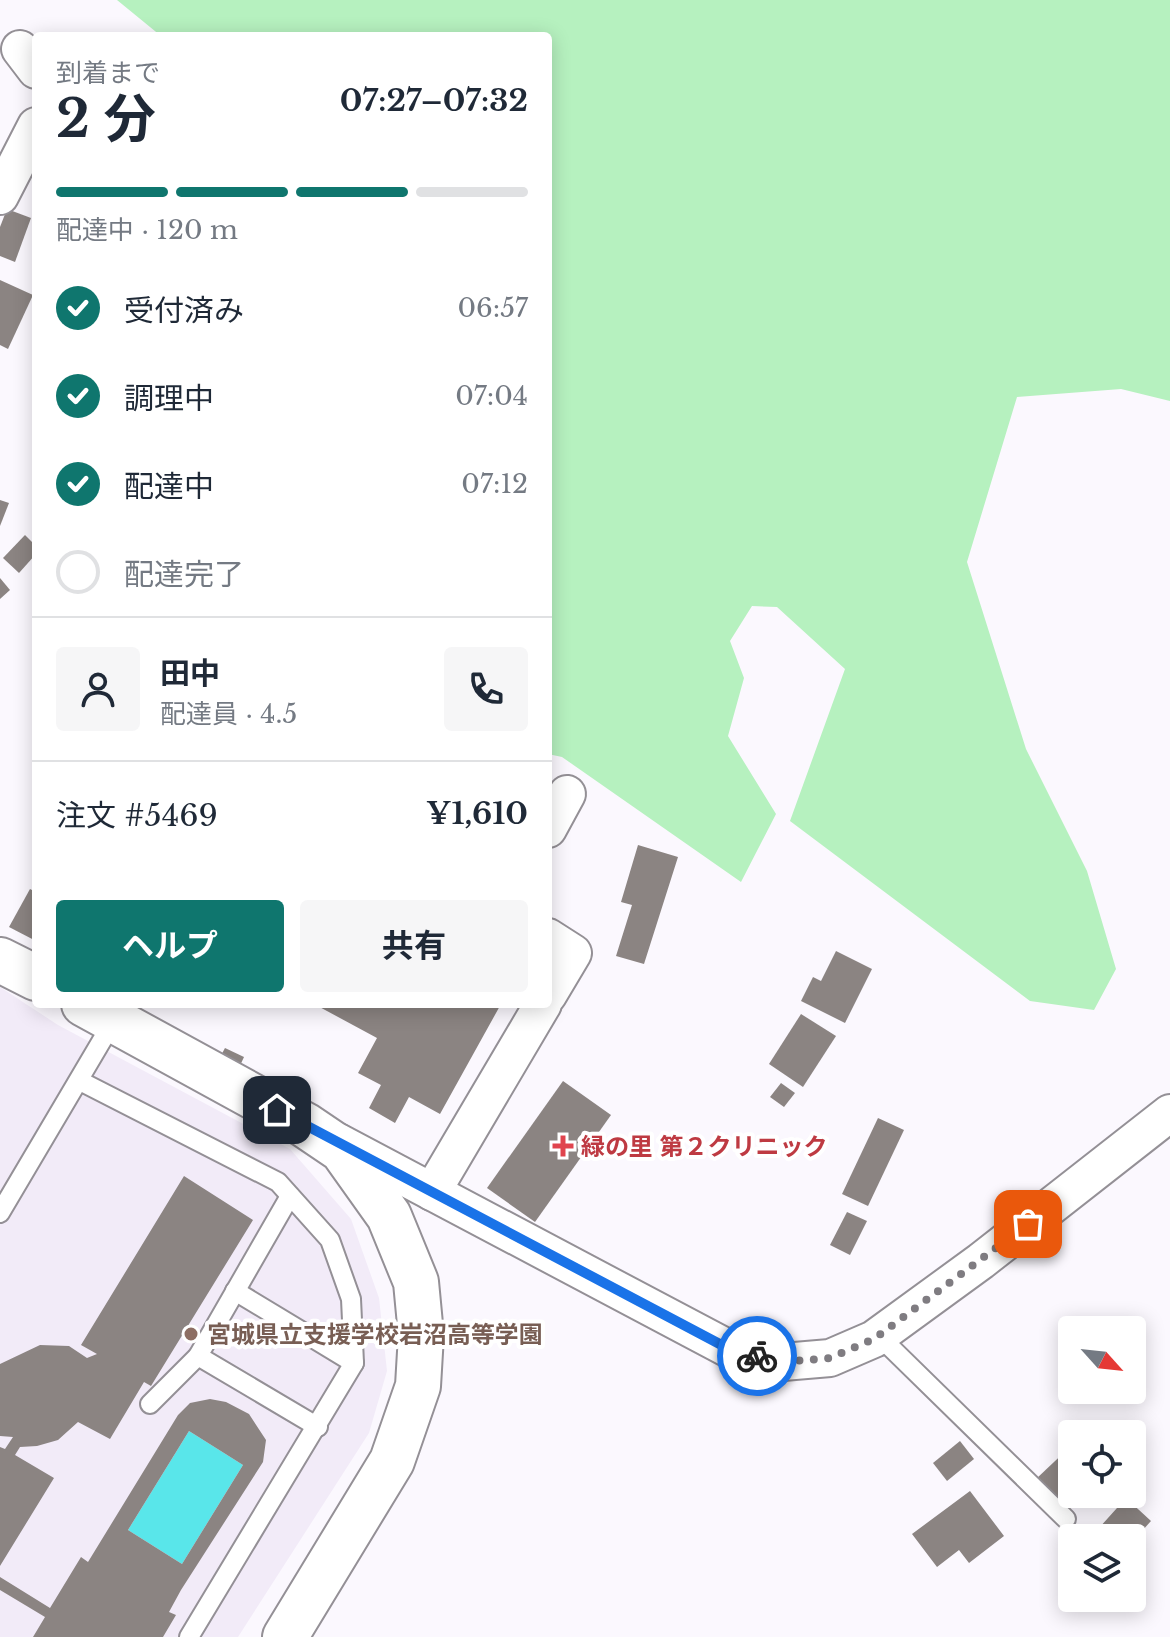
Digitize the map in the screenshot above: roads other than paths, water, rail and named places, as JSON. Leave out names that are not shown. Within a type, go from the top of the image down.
[{"type":"street","points":[[0,196],[32,134]]},
{"type":"street","points":[[552,822],[567,794]]},
{"type":"street","points":[[552,940],[573,953],[552,988]]},
{"type":"street","points":[[0,960],[32,976]]},
{"type":"street","points":[[432,1192],[541,1008]]},
{"type":"street","points":[[99,1012],[305,1125],[731,1350],[783,1362],[830,1358],[879,1336],[981,1261],[1170,1113]]},
{"type":"street","points":[[285,1637],[392,1461],[418,1386],[421,1335],[416,1282],[389,1216],[342,1150],[305,1125]]},
{"type":"lane","points":[[0,1213],[80,1081],[99,1012]]},
{"type":"lane","points":[[80,1081],[278,1182],[330,1240],[351,1299],[354,1363],[189,1637]]},
{"type":"lane","points":[[150,1404],[198,1356],[290,1196]]},
{"type":"lane","points":[[235,1291],[354,1363]]},
{"type":"lane","points":[[879,1336],[1066,1519]]},
{"type":"lane","points":[[198,1356],[318,1427]]},
{"type":"water","points":[[189,1431],[243,1465],[182,1564],[128,1530]]},
{"type":"place","name":"緑の里 第２クリニック","points":[[563,1146]]},
{"type":"place","name":"宮城県立支援学校岩沼高等学園","points":[[191,1334]]}]
